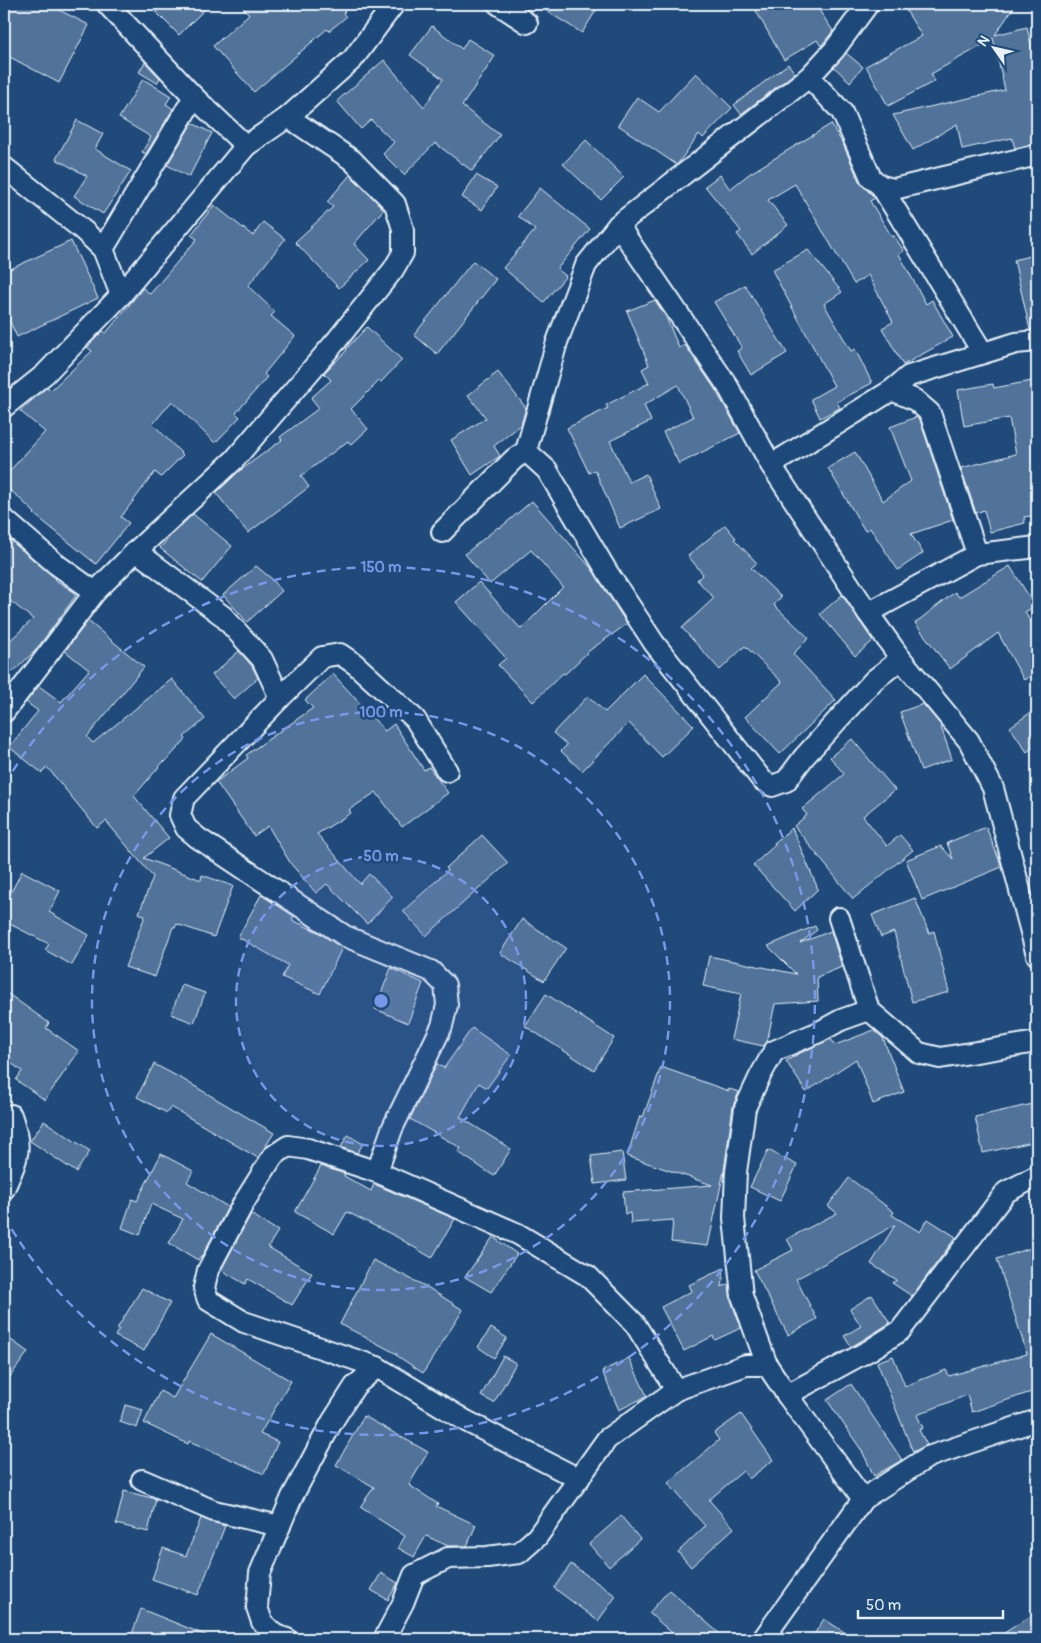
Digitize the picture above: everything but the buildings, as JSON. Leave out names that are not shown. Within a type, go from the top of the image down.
[{"type":"street","points":[[106,4],[194,97],[246,146]]},
{"type":"street","points":[[4,406],[45,374],[121,295],[246,146],[288,117],[353,59],[394,4]]},
{"type":"street","points":[[498,4],[527,23]]},
{"type":"street","points":[[442,532],[514,459],[526,451],[557,342],[586,265],[618,225],[809,78],[834,50],[868,4]]},
{"type":"street","points":[[809,78],[842,112],[872,178],[881,186],[983,353]]},
{"type":"street","points":[[103,248],[194,97]]},
{"type":"street","points":[[4,712],[95,592],[234,460],[337,340],[393,270],[403,253],[403,228],[395,204],[352,160],[288,117]]},
{"type":"street","points":[[881,186],[894,189],[1037,155]]},
{"type":"street","points":[[4,167],[103,248],[121,295]]},
{"type":"street","points":[[618,225],[727,384],[771,464],[868,613],[901,659],[969,741],[993,788],[1037,955]]},
{"type":"street","points":[[771,464],[892,390],[909,376],[1016,343],[1037,341]]},
{"type":"street","points":[[892,390],[915,400],[930,413],[977,554]]},
{"type":"street","points":[[526,451],[547,470],[608,573],[654,643],[756,773],[762,780],[772,786],[786,781],[804,757],[874,680],[901,659]]},
{"type":"street","points":[[4,519],[56,564],[95,592]]},
{"type":"street","points":[[868,613],[977,554],[1037,547]]},
{"type":"street","points":[[136,551],[224,616],[262,659],[280,698]]},
{"type":"street","points":[[377,1172],[392,1129],[442,1026],[447,1005],[445,985],[431,971],[345,936],[198,838],[186,828],[180,815],[184,798],[322,657],[340,654],[355,664],[415,719],[447,770]]},
{"type":"street","points":[[839,918],[869,1010],[919,1053],[940,1058],[1037,1042]]},
{"type":"street","points":[[863,1499],[787,1396],[767,1365],[742,1296],[734,1218],[736,1172],[745,1108],[774,1051],[819,1032],[841,1020],[869,1010]]},
{"type":"street","points":[[4,1189],[17,1160],[18,1135],[11,1115]]},
{"type":"street","points":[[579,1479],[466,1420],[377,1367],[244,1322],[208,1300],[204,1288],[208,1270],[242,1204],[273,1156],[288,1146],[308,1149],[377,1172],[518,1234],[588,1276],[635,1324],[676,1390]]},
{"type":"street","points":[[787,1396],[870,1350],[900,1330],[1006,1192],[1037,1176]]},
{"type":"street","points":[[384,1639],[403,1603],[414,1575],[448,1558],[487,1557],[519,1553],[537,1537],[607,1438],[676,1390],[746,1365],[767,1365]]},
{"type":"street","points":[[287,1639],[275,1635],[262,1622],[257,1607],[260,1573],[292,1497],[332,1422],[355,1386],[377,1367]]},
{"type":"street","points":[[763,1639],[863,1499],[928,1457],[1037,1420]]},
{"type":"street","points":[[142,1480],[214,1510],[280,1526]]}]
